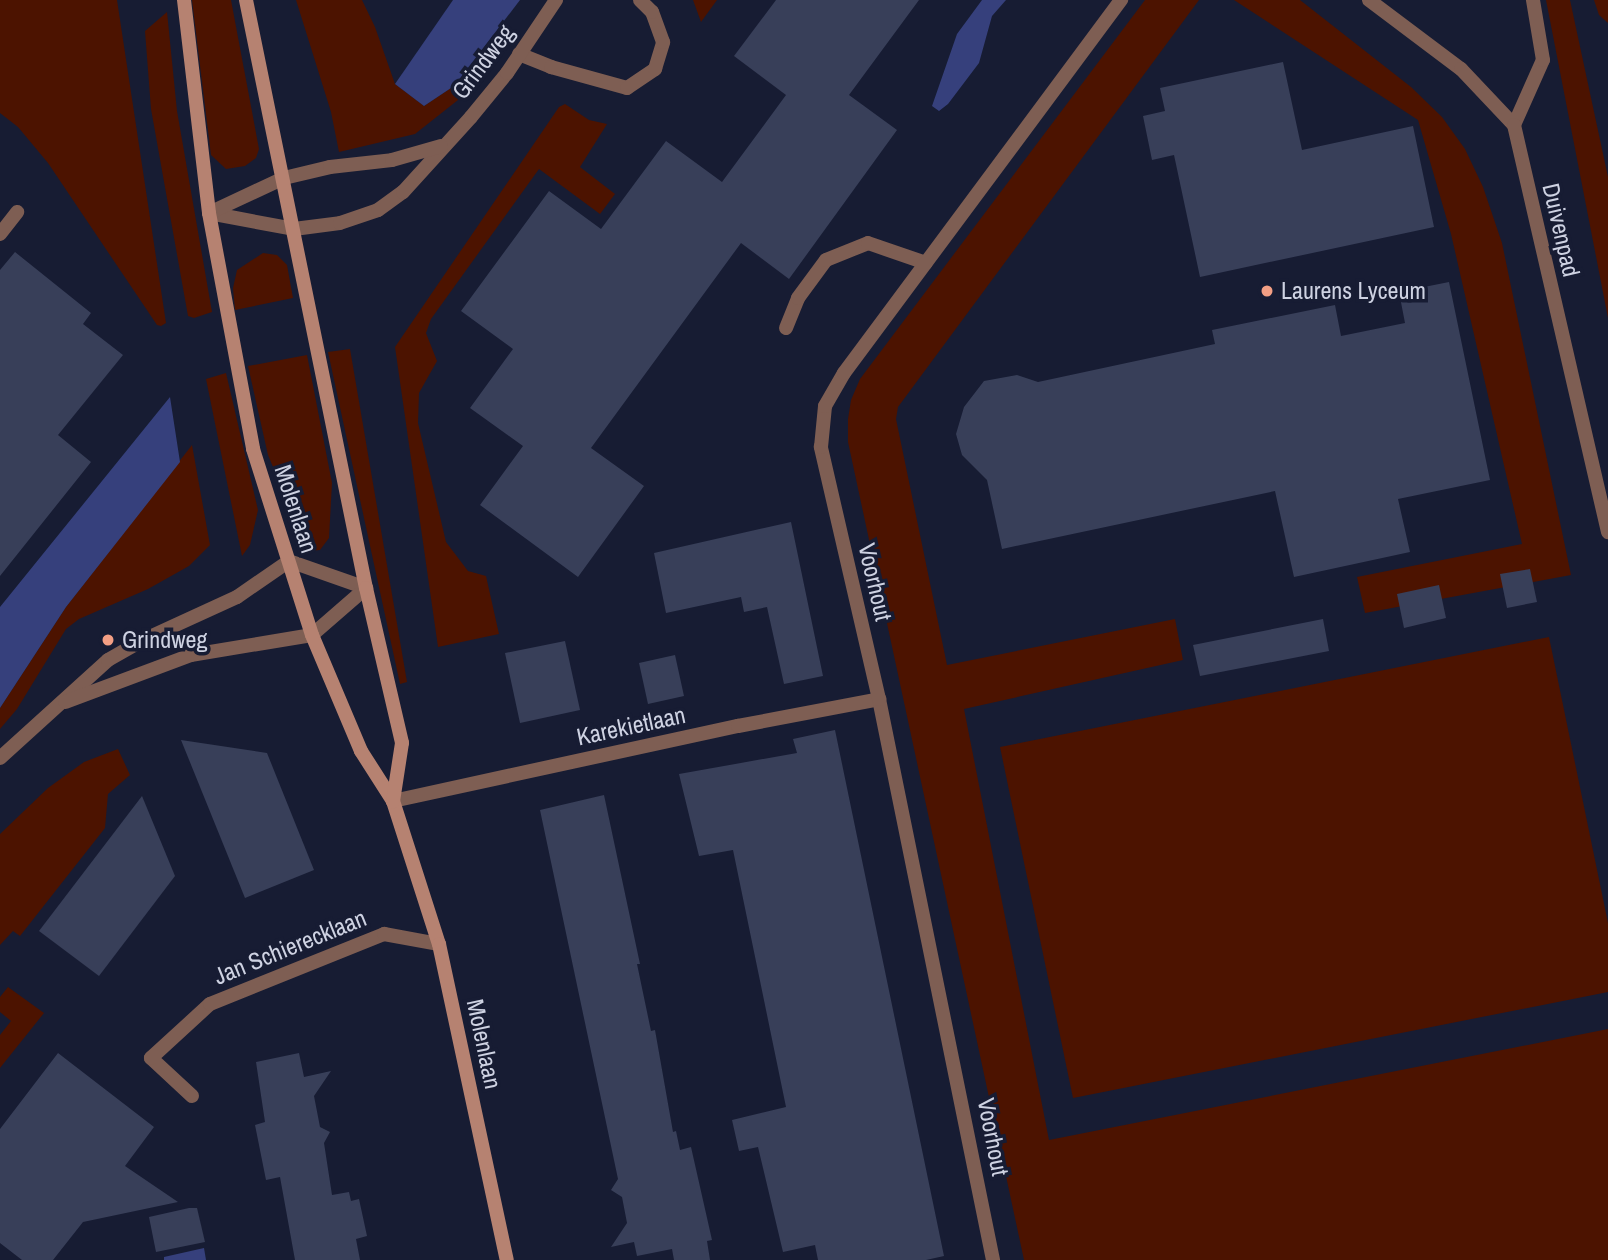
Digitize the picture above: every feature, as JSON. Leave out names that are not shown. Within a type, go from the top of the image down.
[{"type":"main road","name":"Molenlaan","points":[[184,0],[209,213],[253,449],[312,635],[361,751],[393,800],[439,944],[507,1260]]},
{"type":"main road","name":"Molenlaan","points":[[246,0],[295,229],[366,588],[402,743],[393,800]]},
{"type":"street","name":"Grindweg","points":[[209,213],[295,229],[340,223],[378,209],[403,192],[441,146],[471,117],[556,0]]},
{"type":"street","points":[[519,54],[551,67],[627,88],[656,69],[663,42],[652,12],[640,0]]},
{"type":"street","name":"Voorhout","points":[[993,1260],[879,699],[821,447],[825,407],[844,373],[1121,0]]},
{"type":"street","points":[[1369,0],[1461,69],[1514,125],[1544,60],[1533,0]]},
{"type":"street","name":"Duivenpad","points":[[1514,125],[1608,532]]},
{"type":"street","name":"Grindweg","points":[[209,213],[284,178],[330,167],[392,160],[441,146]]},
{"type":"street","points":[[0,234],[17,212]]},
{"type":"street","points":[[786,328],[798,298],[826,260],[868,243],[926,263]]},
{"type":"street","points":[[0,758],[65,702],[108,660],[143,640],[237,597],[289,561],[366,588],[312,635],[191,655],[65,702]]},
{"type":"street","name":"Karekietlaan","points":[[393,800],[738,726],[879,699]]},
{"type":"street","name":"Jan Schierecklaan","points":[[192,1096],[151,1058],[210,1004],[384,934],[439,944]]},
{"type":"shaded area","points":[[0,0],[117,0],[166,323],[161,326],[157,325],[48,163],[18,127],[0,113]]},
{"type":"shaded area","points":[[192,0],[231,0],[259,149],[256,158],[245,166],[226,169],[211,155]]},
{"type":"shaded area","points":[[296,0],[362,0],[375,27],[395,84],[424,106],[454,86],[458,100],[415,134],[339,152],[331,112]]},
{"type":"shaded area","points":[[693,0],[717,0],[701,22]]},
{"type":"shaded area","points":[[1145,0],[1199,0],[898,407],[896,419],[947,665],[1175,619],[1183,660],[964,709],[1049,1140],[1608,1029],[1608,1260],[1024,1260],[848,442],[848,419],[851,400],[860,379]]},
{"type":"shaded area","points":[[1234,0],[1300,0],[1411,87],[1442,117],[1465,149],[1483,187],[1502,243],[1571,575],[1365,613],[1357,577],[1522,544],[1451,234],[1418,120]]},
{"type":"shaded area","points":[[1546,0],[1570,0],[1608,177],[1608,318]]},
{"type":"shaded area","points":[[1594,0],[1608,0],[1608,23],[1599,15]]},
{"type":"shaded area","points":[[167,12],[177,111],[212,312],[194,318],[188,316],[151,109],[145,31]]},
{"type":"shaded area","points":[[565,104],[589,120],[607,124],[580,167],[615,194],[600,214],[539,169],[431,319],[426,333],[437,361],[419,393],[418,423],[446,542],[468,571],[486,576],[499,634],[438,647],[395,347],[559,107]]},
{"type":"shaded area","points":[[263,253],[277,255],[287,265],[293,298],[235,310],[233,288],[237,270]]},
{"type":"shaded area","points":[[350,349],[407,682],[400,684],[328,352]]},
{"type":"shaded area","points":[[307,355],[332,483],[329,538],[320,550],[308,551],[268,455],[248,366]]},
{"type":"shaded area","points":[[226,373],[258,510],[250,545],[242,556],[206,379]]},
{"type":"shaded area","points":[[192,445],[210,545],[189,566],[148,589],[79,619],[66,629],[17,709],[0,729],[0,708],[66,607]]},
{"type":"shaded area","points":[[1549,637],[1608,923],[1608,992],[1073,1098],[1000,747]]},
{"type":"shaded area","points":[[118,749],[130,775],[108,794],[105,828],[20,936],[13,931],[0,945],[0,834],[48,788],[84,762]]},
{"type":"shaded area","points":[[8,987],[44,1013],[0,1068],[0,1035],[11,1021],[0,1012],[0,997]]},
{"type":"water","points":[[453,0],[520,0],[454,86],[424,106],[395,84]]},
{"type":"water","points":[[982,0],[1006,0],[992,16],[979,63],[948,104],[939,111],[932,106],[957,34]]},
{"type":"water","points":[[170,397],[180,462],[66,607],[0,708],[0,607]]},
{"type":"water","points":[[204,1248],[206,1260],[164,1260],[164,1257]]},
{"type":"building","points":[[776,0],[919,0],[849,95],[897,130],[789,279],[741,243],[591,448],[644,486],[578,577],[480,505],[523,446],[470,408],[513,349],[461,311],[549,191],[601,229],[666,141],[722,182],[786,95],[734,56]]},
{"type":"building","points":[[1283,62],[1302,150],[1413,126],[1434,227],[1200,277],[1174,155],[1152,160],[1143,116],[1165,111],[1160,88]]},
{"type":"building","points":[[15,252],[91,313],[83,324],[123,355],[58,435],[91,462],[0,576],[0,270]]},
{"type":"building","points":[[1449,282],[1490,480],[1398,499],[1410,552],[1294,577],[1275,491],[1002,549],[987,480],[962,455],[956,434],[964,407],[984,381],[1017,375],[1038,382],[1215,344],[1212,330],[1335,305],[1341,336],[1405,323],[1399,292]]},
{"type":"building","points":[[791,522],[823,676],[784,684],[767,607],[744,612],[741,597],[666,613],[654,553]]},
{"type":"building","points":[[1530,569],[1537,602],[1507,608],[1500,574]]},
{"type":"building","points":[[1439,585],[1446,618],[1404,628],[1397,594]]},
{"type":"building","points":[[1323,619],[1329,651],[1200,676],[1193,645]]},
{"type":"building","points":[[565,641],[580,710],[520,723],[505,653]]},
{"type":"building","points":[[675,655],[684,696],[648,704],[639,663]]},
{"type":"building","points":[[835,730],[944,1256],[926,1260],[818,1260],[815,1245],[783,1252],[758,1147],[739,1151],[732,1120],[786,1107],[733,850],[699,856],[679,774],[797,753],[793,739]]},
{"type":"building","points":[[181,740],[267,753],[314,870],[245,898]]},
{"type":"building","points":[[604,795],[640,964],[637,964],[651,1031],[655,1030],[673,1132],[676,1131],[680,1150],[691,1147],[712,1240],[707,1241],[710,1260],[674,1260],[672,1249],[637,1256],[634,1242],[611,1247],[627,1223],[622,1197],[611,1190],[618,1179],[540,810]]},
{"type":"building","points":[[142,796],[175,876],[99,976],[39,931]]},
{"type":"building","points":[[58,1053],[154,1127],[125,1166],[178,1202],[83,1222],[53,1260],[22,1260],[0,1243],[0,1129]]},
{"type":"building","points":[[299,1053],[304,1077],[331,1071],[314,1096],[320,1127],[330,1132],[324,1143],[332,1195],[349,1192],[351,1201],[359,1199],[367,1236],[356,1239],[360,1260],[295,1260],[280,1177],[266,1180],[255,1125],[265,1122],[256,1062]]},
{"type":"building","points":[[197,1208],[205,1242],[156,1252],[149,1217]]},
{"type":"place","name":"Laurens Lyceum","points":[[1267,291]]},
{"type":"place","name":"Grindweg","points":[[108,640]]}]
